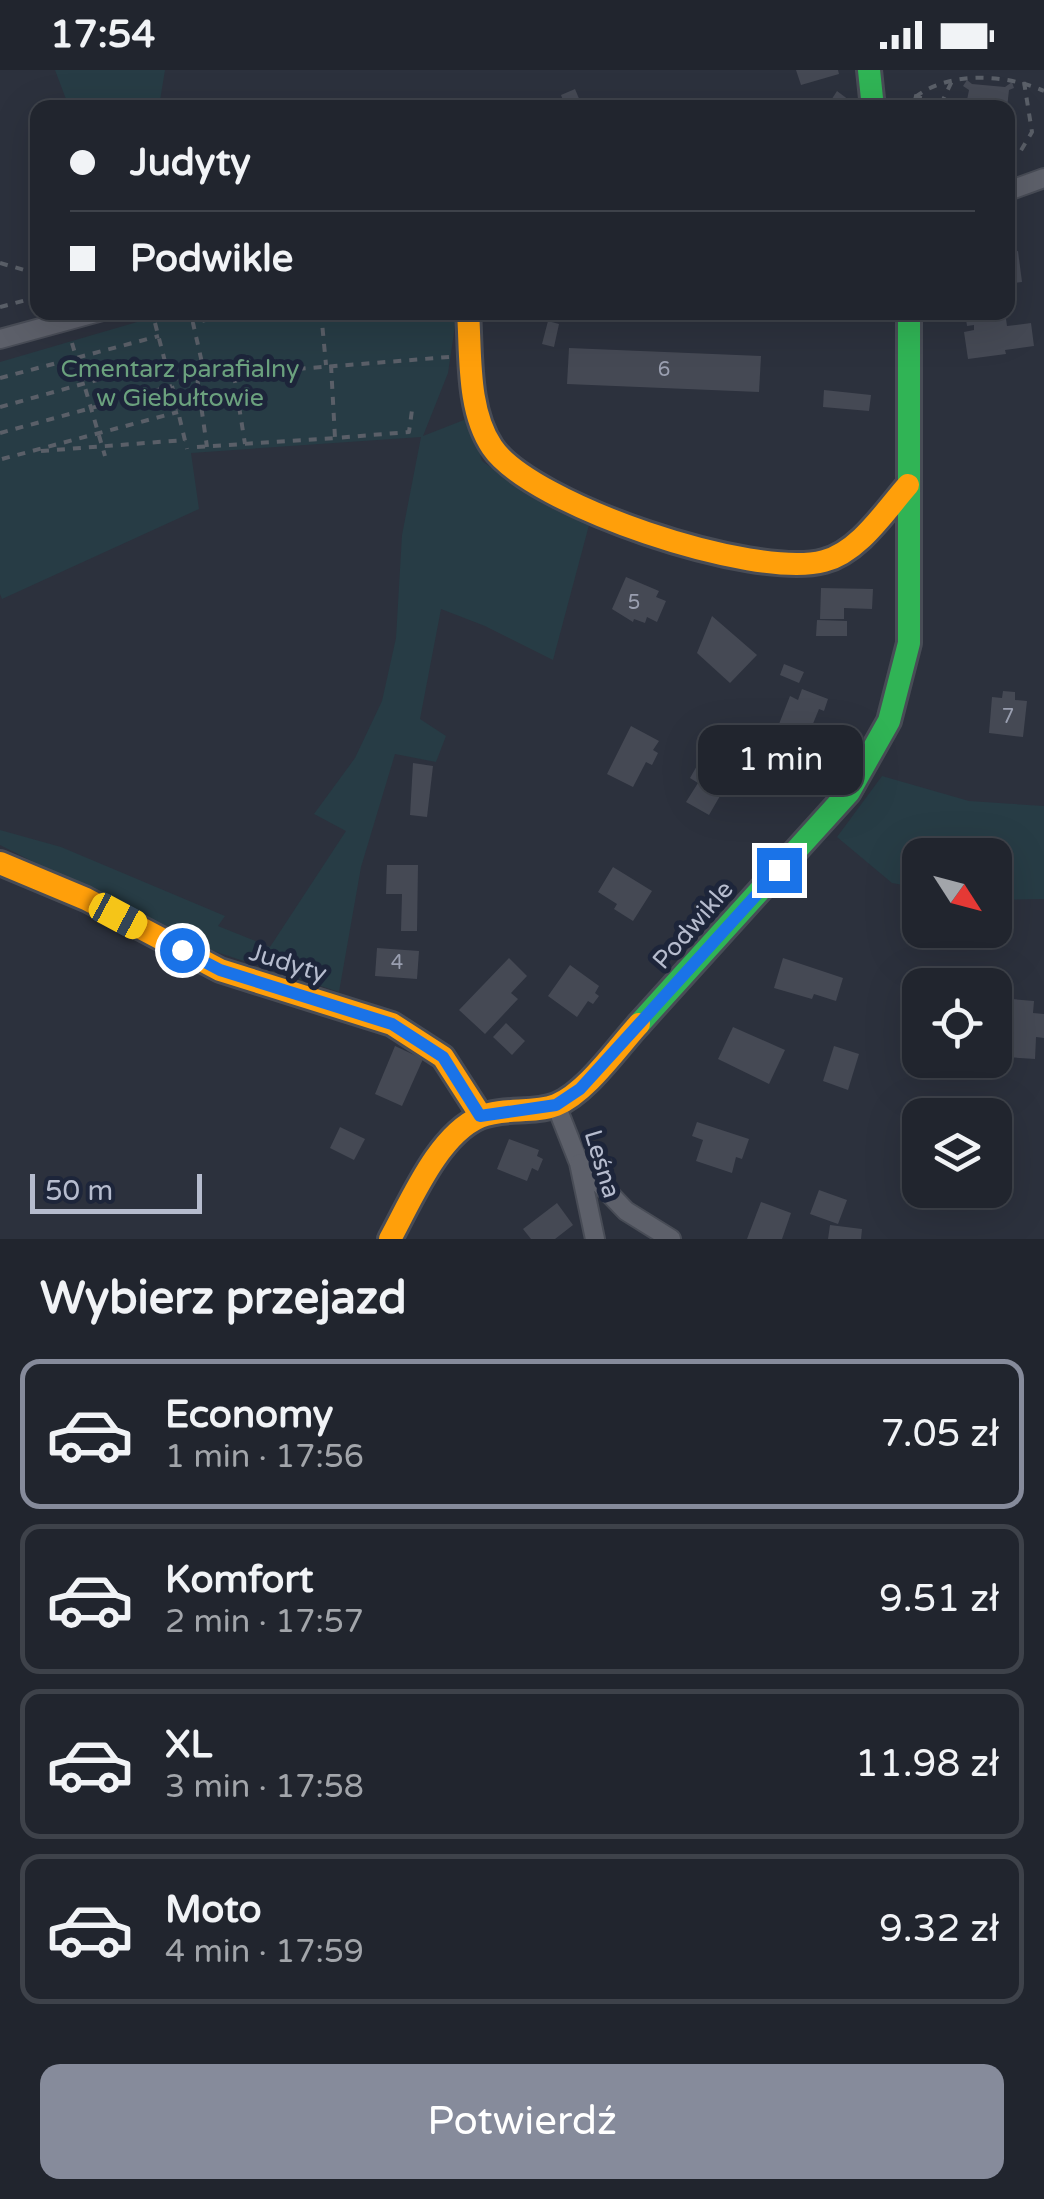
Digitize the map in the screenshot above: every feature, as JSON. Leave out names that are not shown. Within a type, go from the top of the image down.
[{"type":"street","points":[[869,70],[872,100]]},
{"type":"street","points":[[1015,188],[1044,178]]},
{"type":"street","points":[[0,339],[70,320]]},
{"type":"street","points":[[469,320],[474,387],[488,442],[518,473],[614,522],[717,555],[794,564],[828,560],[861,535],[908,485]]},
{"type":"street","name":"Podwikle","points":[[556,1105],[580,1089],[849,792],[892,721],[903,688],[910,643],[909,320]]},
{"type":"street","name":"Judyty","points":[[0,863],[86,899],[220,970],[392,1024],[443,1057],[480,1116]]},
{"type":"street","points":[[390,1239],[437,1154],[480,1116],[556,1105]]},
{"type":"street","name":"Leśna","points":[[556,1105],[579,1163],[595,1239]]},
{"type":"street","points":[[579,1163],[626,1211],[671,1239]]},
{"type":"path","points":[[911,100],[967,76],[993,82],[1024,82],[1044,91]]},
{"type":"path","points":[[944,100],[952,81]]},
{"type":"path","points":[[1015,155],[1032,132],[1024,82]]},
{"type":"path","points":[[914,96],[925,100]]},
{"type":"path","points":[[0,263],[30,272]]},
{"type":"path","points":[[0,307],[30,299]]},
{"type":"path","points":[[205,376],[193,323],[206,320]]},
{"type":"path","points":[[322,320],[335,438]]},
{"type":"path","points":[[155,322],[188,449]]},
{"type":"path","points":[[0,378],[158,336]]},
{"type":"path","points":[[72,344],[105,456]]},
{"type":"path","points":[[0,433],[197,377],[472,356]]},
{"type":"path","points":[[0,407],[165,361]]},
{"type":"path","points":[[234,374],[245,444]]},
{"type":"path","points":[[197,377],[207,447]]},
{"type":"path","points":[[198,448],[408,432],[412,410]]},
{"type":"path","points":[[2,459],[178,412]]},
{"type":"path","points":[[32,452],[186,440]]},
{"type":"green space","points":[[55,70],[165,70],[160,100],[66,100]]},
{"type":"green space","name":"Cmentarz parafialny w Giebułtowie","points":[[144,320],[456,320],[448,373],[423,436],[469,418],[482,461],[589,525],[553,660],[441,609],[420,719],[446,736],[436,762],[395,754],[361,867],[339,992],[204,948],[0,845],[0,830],[61,847],[225,916],[218,926],[270,947],[346,831],[314,814],[355,758],[382,701],[396,638],[402,535],[421,437],[191,453],[199,509],[2,599],[0,362]]},
{"type":"green space","points":[[882,776],[969,801],[1044,806],[1044,899],[1012,900],[1012,838],[902,838],[902,885],[892,883],[837,837]]},
{"type":"building","points":[[796,70],[838,70],[839,74],[801,85]]},
{"type":"building","points":[[967,80],[972,84],[1005,87],[1012,82],[1014,88],[1009,90],[1008,100],[967,100],[969,90],[963,86]]},
{"type":"building","points":[[575,89],[580,100],[563,100],[561,95]]},
{"type":"building","points":[[837,91],[849,100],[831,100]]},
{"type":"building","points":[[1015,251],[1022,282],[1015,283]]},
{"type":"building","points":[[966,320],[1006,320],[1007,326],[1031,323],[1034,346],[968,359],[964,332],[974,330],[974,325],[967,326]]},
{"type":"building","points":[[548,321],[559,324],[554,347],[542,344]]},
{"type":"building","points":[[569,348],[761,356],[759,392],[567,384]]},
{"type":"building","points":[[824,390],[871,395],[869,411],[823,407]]},
{"type":"building","points":[[626,577],[659,591],[656,597],[666,601],[657,622],[647,617],[645,623],[634,619],[633,622],[612,609]]},
{"type":"building","points":[[821,588],[873,589],[872,609],[844,608],[844,619],[820,619]]},
{"type":"building","points":[[712,616],[757,655],[730,683],[697,653]]},
{"type":"building","points":[[817,620],[847,621],[847,636],[816,636]]},
{"type":"building","points":[[784,664],[804,672],[799,683],[780,675]]},
{"type":"building","points":[[802,689],[828,699],[824,711],[819,709],[808,736],[779,724],[790,696],[798,700]]},
{"type":"building","points":[[1003,691],[1015,692],[1015,700],[1027,701],[1023,737],[989,733],[992,697],[1002,698]]},
{"type":"building","points":[[631,726],[659,741],[653,750],[658,753],[652,765],[646,762],[633,787],[607,774]]},
{"type":"building","points":[[413,763],[433,766],[427,817],[410,815]]},
{"type":"building","points":[[698,764],[728,782],[709,815],[686,802],[698,783],[690,778]]},
{"type":"building","points":[[387,865],[418,865],[417,931],[401,931],[402,894],[386,894]]},
{"type":"building","points":[[613,867],[652,891],[633,921],[598,892]]},
{"type":"building","points":[[377,948],[419,951],[417,979],[375,976]]},
{"type":"building","points":[[509,958],[527,976],[511,993],[518,999],[485,1034],[459,1010]]},
{"type":"building","points":[[783,958],[843,978],[836,1001],[774,988]]},
{"type":"building","points":[[570,965],[599,986],[595,993],[599,996],[593,1004],[588,1001],[577,1017],[548,996]]},
{"type":"building","points":[[1012,999],[1034,1001],[1033,1013],[1044,1014],[1044,1038],[1036,1037],[1035,1059],[1012,1057]]},
{"type":"building","points":[[506,1023],[525,1041],[512,1055],[493,1037]]},
{"type":"building","points":[[733,1027],[785,1050],[769,1084],[718,1059]]},
{"type":"building","points":[[395,1046],[423,1059],[402,1106],[375,1094]]},
{"type":"building","points":[[834,1046],[859,1054],[848,1090],[823,1081]]},
{"type":"building","points":[[697,1122],[749,1139],[742,1159],[736,1157],[732,1173],[696,1161],[703,1140],[692,1136]]},
{"type":"building","points":[[340,1127],[365,1139],[354,1160],[330,1148]]},
{"type":"building","points":[[509,1139],[539,1150],[537,1156],[543,1159],[538,1171],[532,1168],[527,1181],[497,1169]]},
{"type":"building","points":[[819,1190],[847,1200],[838,1224],[810,1214]]},
{"type":"building","points":[[761,1202],[791,1213],[782,1239],[747,1239]]},
{"type":"building","points":[[557,1203],[573,1225],[555,1239],[531,1239],[523,1229]]},
{"type":"building","points":[[830,1225],[862,1229],[861,1239],[828,1239]]},
{"type":"traffic: fast","points":[[869,70],[872,100]]},
{"type":"traffic: fast","points":[[639,1024],[849,792],[889,721],[909,643],[909,320]]},
{"type":"traffic: slow","points":[[468,320],[474,399],[492,447],[515,469],[596,514],[699,549],[792,564],[824,561],[849,549],[908,485]]},
{"type":"traffic: slow","points":[[0,863],[86,899],[220,970],[392,1024],[443,1057],[481,1116]]},
{"type":"traffic: slow","points":[[390,1239],[427,1170],[451,1138],[480,1117],[547,1108],[567,1099],[590,1080],[639,1024]]},
{"type":"route","points":[[182,950],[220,970],[392,1024],[443,1057],[480,1116],[556,1105],[580,1089],[779,870]]}]
